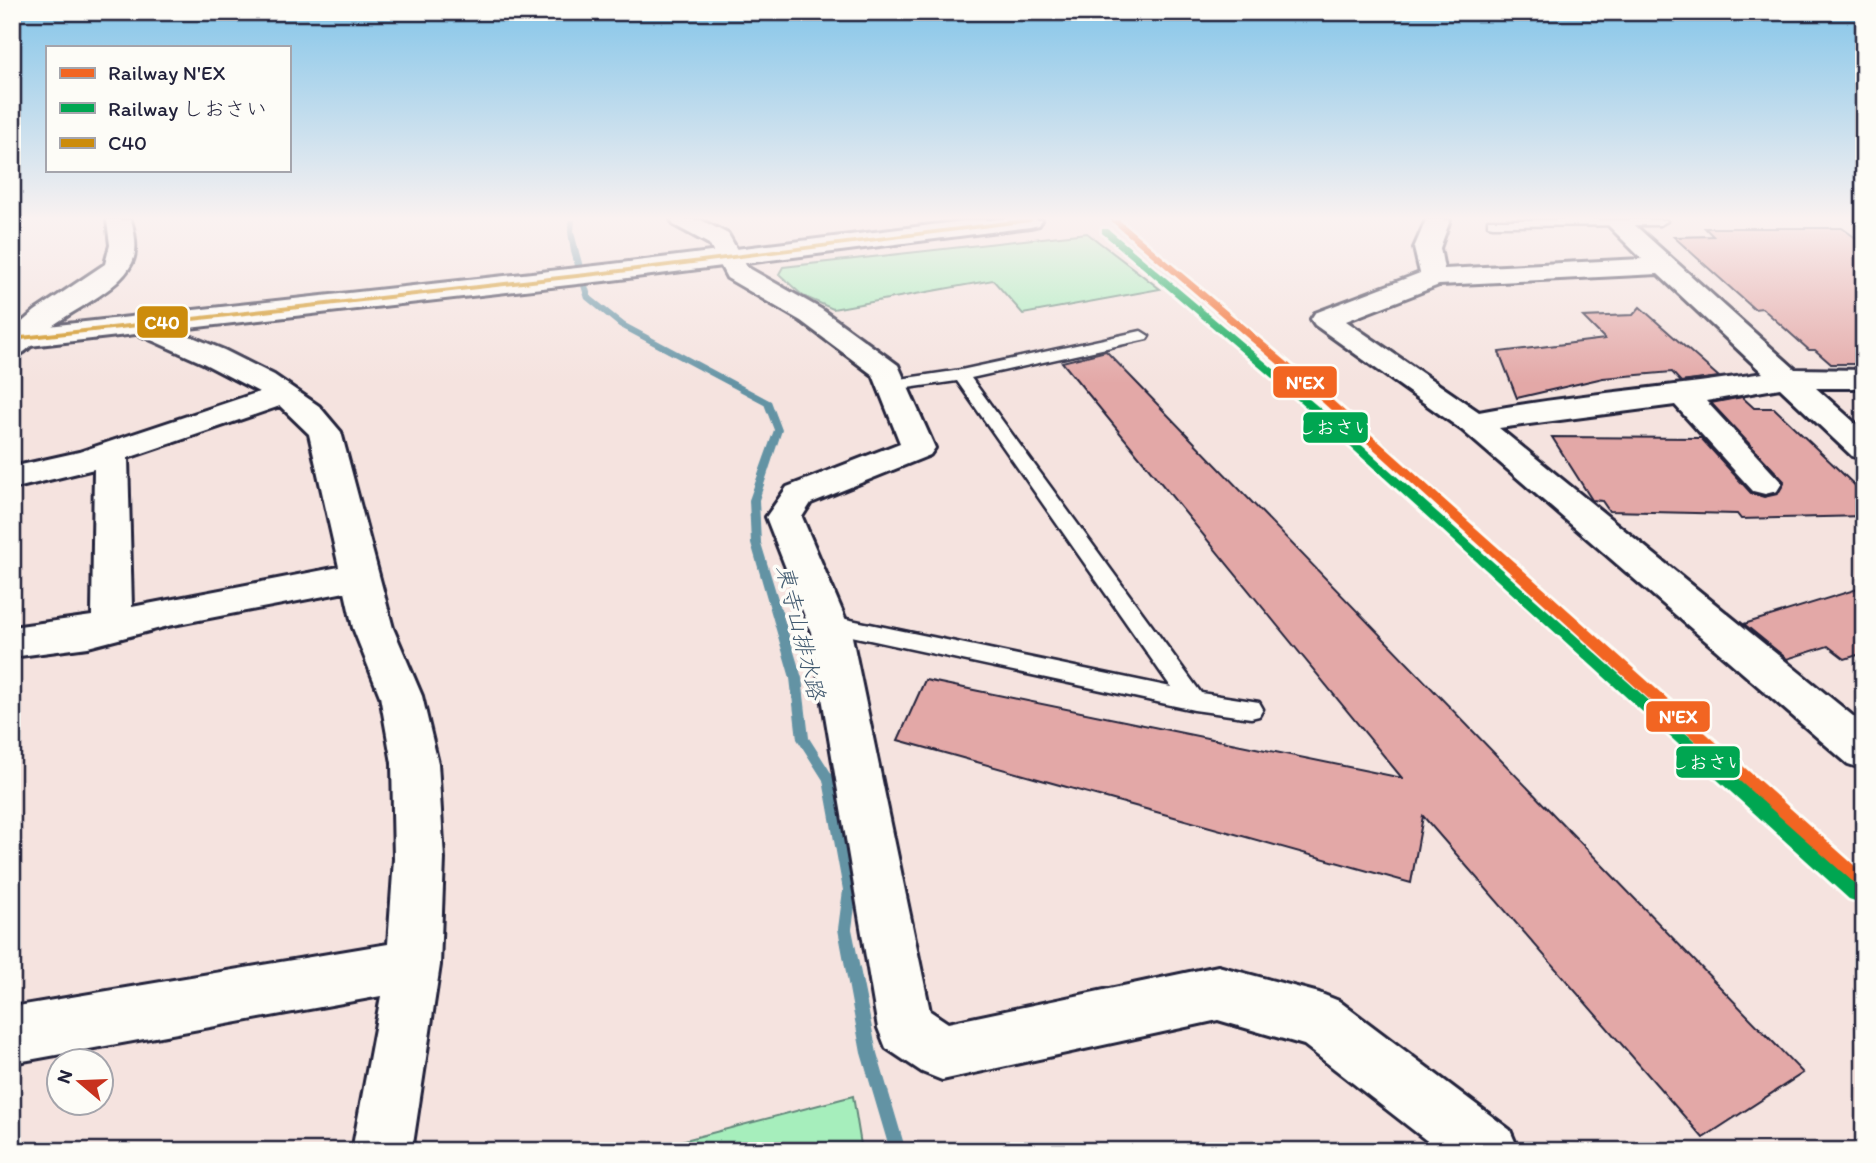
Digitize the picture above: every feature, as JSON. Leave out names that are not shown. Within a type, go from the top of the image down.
[{"type":"street","points":[[15,342],[48,315],[110,274]]},
{"type":"street","points":[[15,342],[139,324],[593,274]]},
{"type":"street","points":[[740,274],[811,315],[887,371],[918,448],[799,495],[784,517],[827,623],[906,1028],[942,1052],[1218,993],[1319,1021],[1489,1151]]},
{"type":"street","points":[[1487,274],[1435,277],[1325,319],[1473,424],[1864,751]]},
{"type":"street","points":[[1675,274],[1864,449]]},
{"type":"street","points":[[139,324],[248,372],[311,415],[324,432],[373,628],[401,696],[415,763],[419,859],[413,965],[382,1151]]},
{"type":"street","points":[[1473,424],[1519,414],[1683,395],[1787,378],[1864,379]]},
{"type":"street","points":[[1683,395],[1765,483]]},
{"type":"street","points":[[12,478],[111,453],[283,396]]},
{"type":"street","points":[[111,453],[112,625]]},
{"type":"street","points":[[12,642],[88,632],[181,609],[360,576]]},
{"type":"street","points":[[12,1035],[413,965]]},
{"type":"lane","points":[[893,385],[961,375],[1141,336]]},
{"type":"lane","points":[[961,375],[1194,701]]},
{"type":"lane","points":[[827,623],[1194,701],[1251,709]]},
{"type":"green space","points":[[779,274],[1141,274],[1160,289],[1023,314],[993,280],[833,309],[803,296]]},
{"type":"green space","points":[[853,1096],[862,1151],[643,1151]]},
{"type":"building","points":[[1715,274],[1864,274],[1864,364],[1831,364],[1815,350],[1809,350],[1762,308],[1754,309]]},
{"type":"building","points":[[1640,307],[1719,377],[1681,382],[1672,372],[1603,378],[1517,398],[1499,352],[1605,339],[1583,317],[1633,315]]},
{"type":"building","points":[[1106,351],[1803,1073],[1703,1138],[1423,816],[1411,883],[898,740],[925,680],[1402,778],[1062,362]]},
{"type":"building","points":[[1742,397],[1754,408],[1774,408],[1864,494],[1864,516],[1741,519],[1737,514],[1609,511],[1602,501],[1592,500],[1552,437],[1701,438],[1751,493],[1764,497],[1778,494],[1784,481],[1711,403]]},
{"type":"building","points":[[1864,587],[1864,653],[1845,659],[1828,646],[1787,659],[1744,624]]},
{"type":"waterway","name":"東寺山排水路","points":[[581,274],[588,297],[622,325],[768,403],[778,430],[754,500],[756,543],[796,678],[803,739],[829,779],[850,890],[845,929],[869,1053],[898,1151]]},
{"type":"rail line","name":"しおさい","points":[[1156,274],[1317,411],[1855,894]]},
{"type":"rail line","name":"N'EX","points":[[1178,274],[1326,400],[1864,884]]},
{"type":"transit line","name":"C40","points":[[12,339],[593,274]]}]
